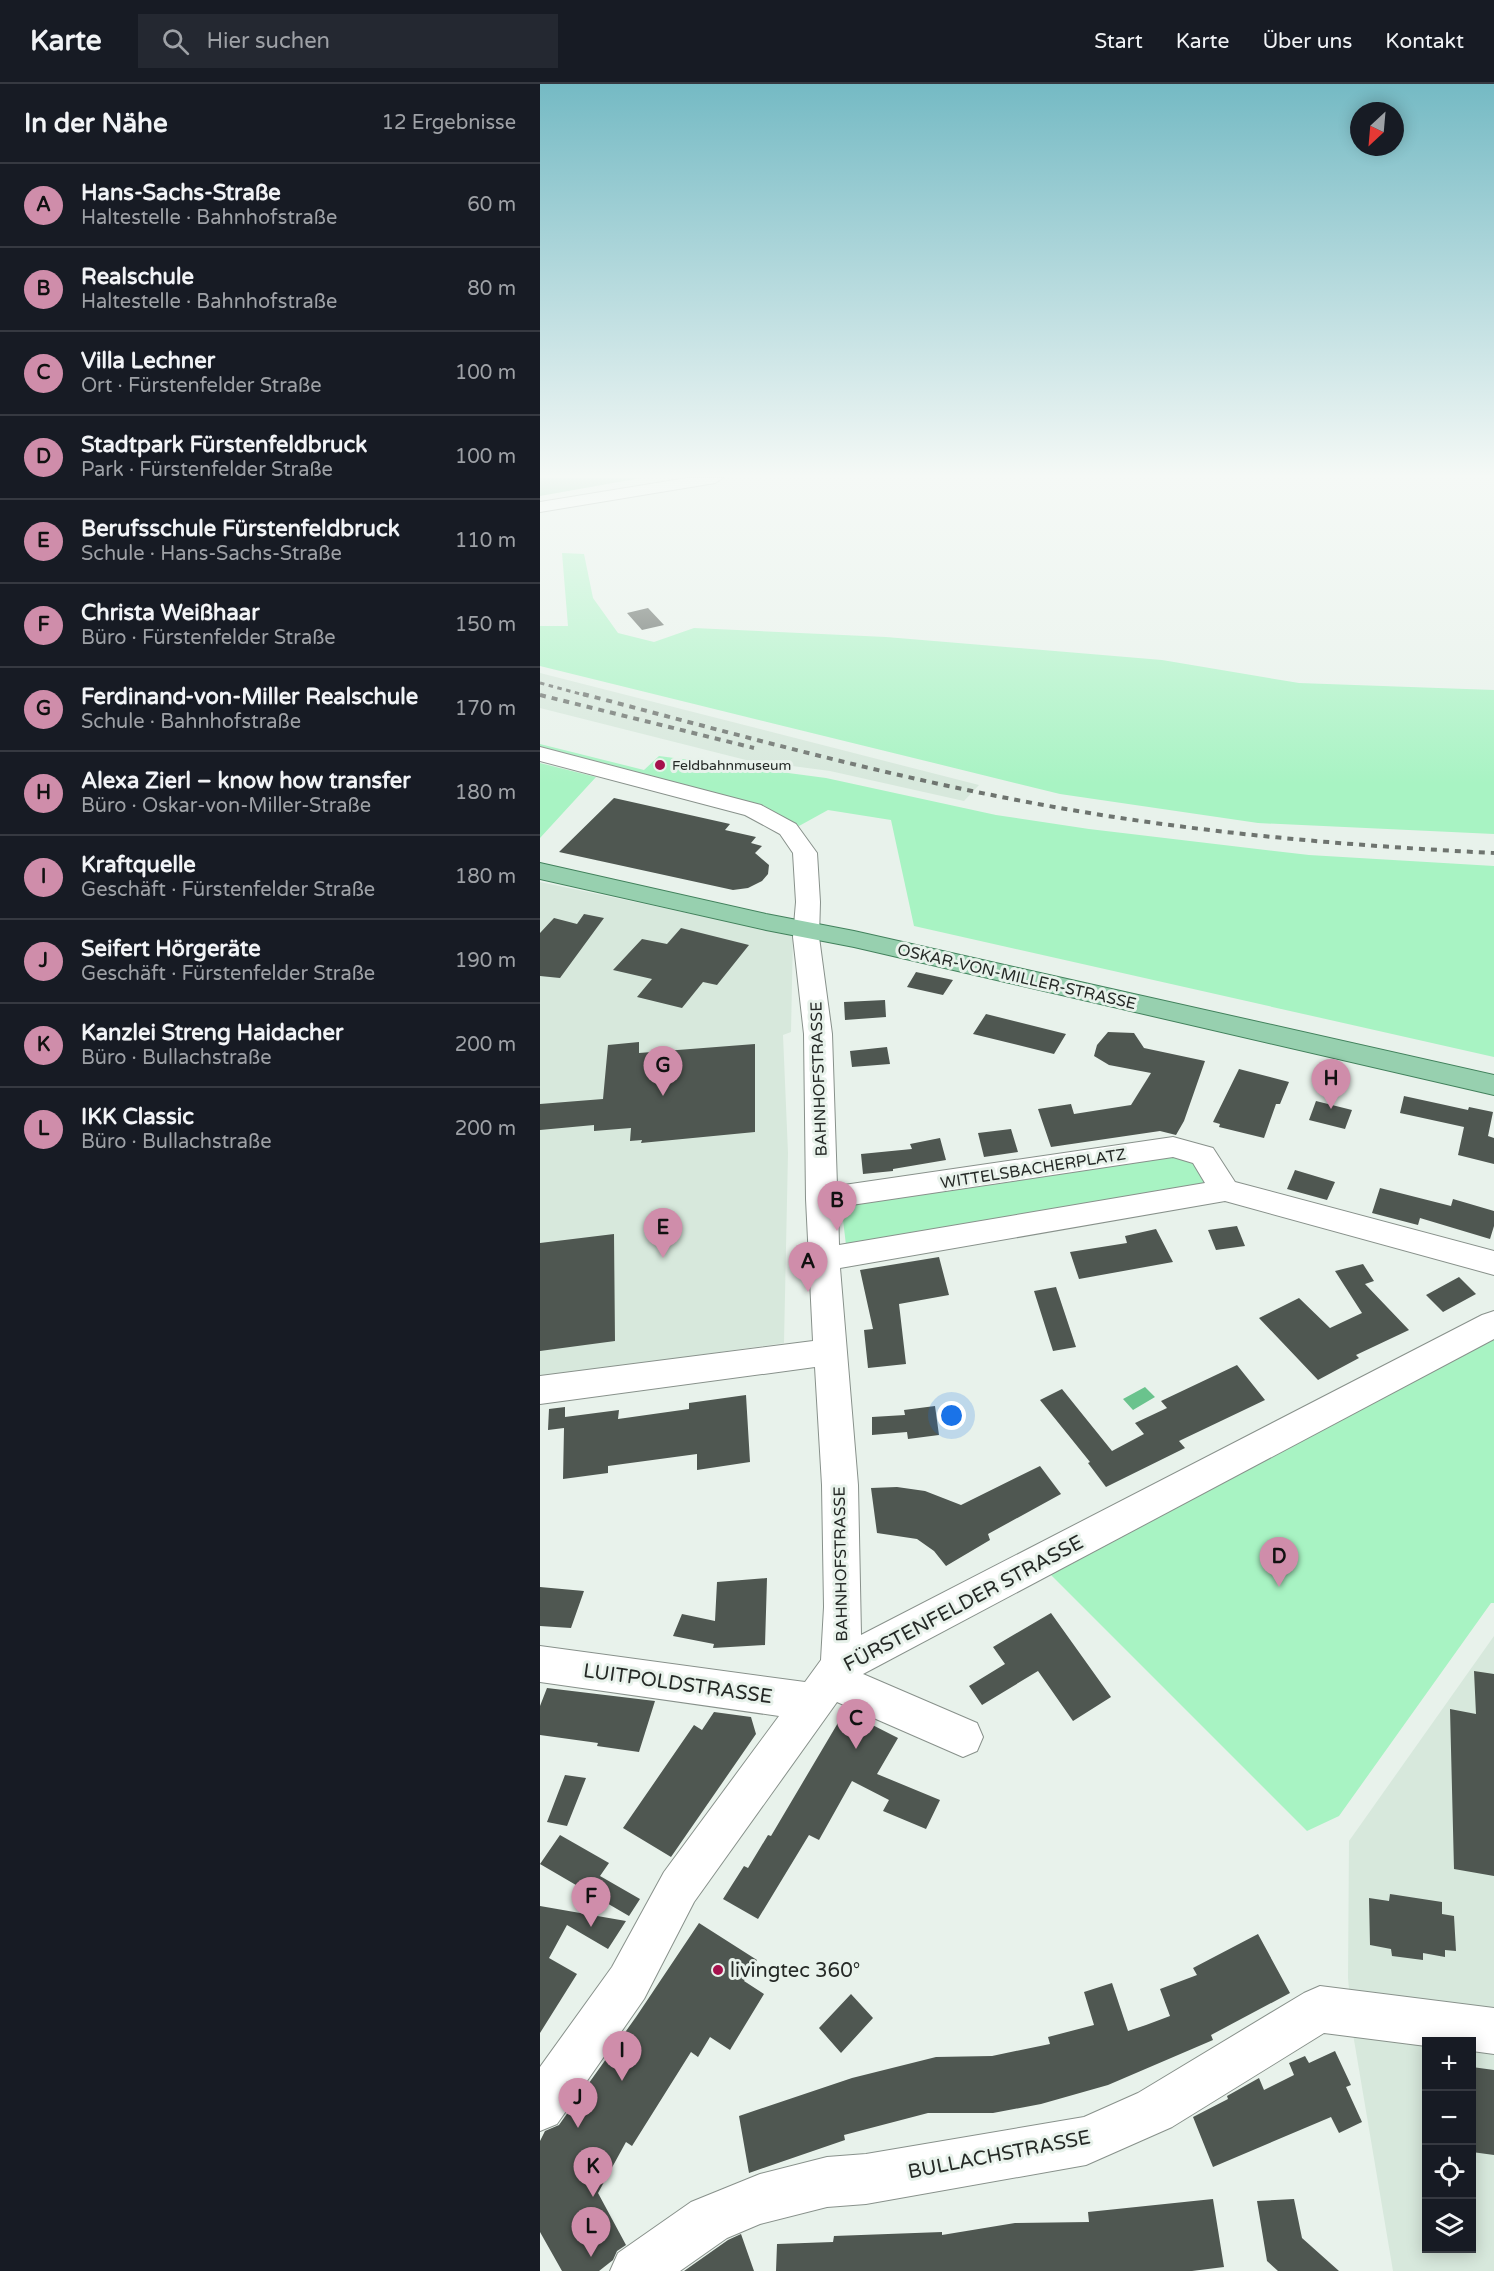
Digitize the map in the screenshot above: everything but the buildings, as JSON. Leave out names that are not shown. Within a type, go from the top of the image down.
[{"type":"main road","name":"OSKAR-VON-MILLER-STRASSE","points":[[540,871],[854,939],[1494,1085]]},
{"type":"street","name":"BAHNHOFSTRASSE","points":[[540,754],[753,810],[788,829],[805,853],[807,930],[818,1034],[821,1199],[829,1352],[840,1485],[843,1607],[829,1683]]},
{"type":"street","name":"WITTELSBACHERPLATZ","points":[[821,1199],[1173,1147],[1203,1155],[1225,1190]]},
{"type":"street","points":[[824,1259],[1225,1190],[1494,1263]]},
{"type":"street","name":"FÜRSTENFELDER STRASSE","points":[[540,2107],[628,1983],[679,1887],[829,1683],[1103,1528],[1494,1324]]},
{"type":"street","points":[[540,1390],[829,1352]]},
{"type":"street","name":"LUITPOLDSTRASSE","points":[[540,1664],[829,1683],[963,1737]]},
{"type":"street","name":"BULLACHSTRASSE","points":[[636,2271],[709,2220],[760,2199],[827,2182],[866,2179],[1086,2141],[1155,2110],[1320,2009],[1494,2031]]},
{"type":"shaded area","points":[[564,580],[589,580],[593,598],[618,633],[654,642],[694,628],[886,637],[1162,660],[1299,683],[1494,690],[1494,834],[1258,823],[1060,794],[540,666],[540,626],[568,626]]},
{"type":"shaded area","points":[[540,673],[979,785],[964,801],[830,771],[746,760],[540,708]]},
{"type":"shaded area","points":[[540,744],[644,770],[659,756],[826,778],[996,815],[1089,829],[1309,855],[1494,866],[1494,1057],[914,926],[891,820],[828,810],[799,826],[758,806],[683,784],[540,749]]},
{"type":"shaded area","points":[[540,763],[596,777],[540,838]]},
{"type":"shaded area","points":[[540,882],[793,935],[791,1032],[783,1035],[788,1153],[784,1343],[540,1378]]},
{"type":"shaded area","points":[[1173,1153],[1195,1160],[1208,1183],[846,1245],[841,1203]]},
{"type":"shaded area","points":[[1494,1337],[1494,1603],[1491,1603],[1339,1816],[1307,1831],[1048,1572]]},
{"type":"shaded area","points":[[1145,1387],[1155,1397],[1133,1410],[1123,1399]]},
{"type":"shaded area","points":[[1494,1636],[1494,2271],[1393,2271],[1353,2034],[1348,1978],[1349,1841]]},
{"type":"railway","points":[[540,683],[588,696]]},
{"type":"railway","points":[[583,694],[853,764],[962,789],[1076,811],[1195,828],[1314,841],[1494,853]]},
{"type":"railway","points":[[540,695],[754,748]]},
{"type":"place","name":"Feldbahnmuseum","points":[[660,765]]},
{"type":"place","name":"Ferdinand-von-Miller Realschule","points":[[663,1096]]},
{"type":"place","name":"Alexa Zierl – know how transfer","points":[[1331,1109]]},
{"type":"place","name":"Realschule","points":[[837,1231]]},
{"type":"place","name":"Berufsschule Fürstenfeldbruck","points":[[663,1258]]},
{"type":"place","name":"Hans-Sachs-Straße","points":[[808,1292]]},
{"type":"place","name":"Stadtpark Fürstenfeldbruck","points":[[1279,1587]]},
{"type":"place","name":"Villa Lechner","points":[[856,1749]]},
{"type":"place","name":"Christa Weißhaar","points":[[591,1927]]},
{"type":"place","name":"livingtec 360°","points":[[718,1970]]},
{"type":"place","name":"Kraftquelle","points":[[622,2081]]},
{"type":"place","name":"Seifert Hörgeräte","points":[[578,2128]]},
{"type":"place","name":"Kanzlei Streng Haidacher","points":[[593,2197]]},
{"type":"place","name":"IKK Classic","points":[[591,2257]]}]
